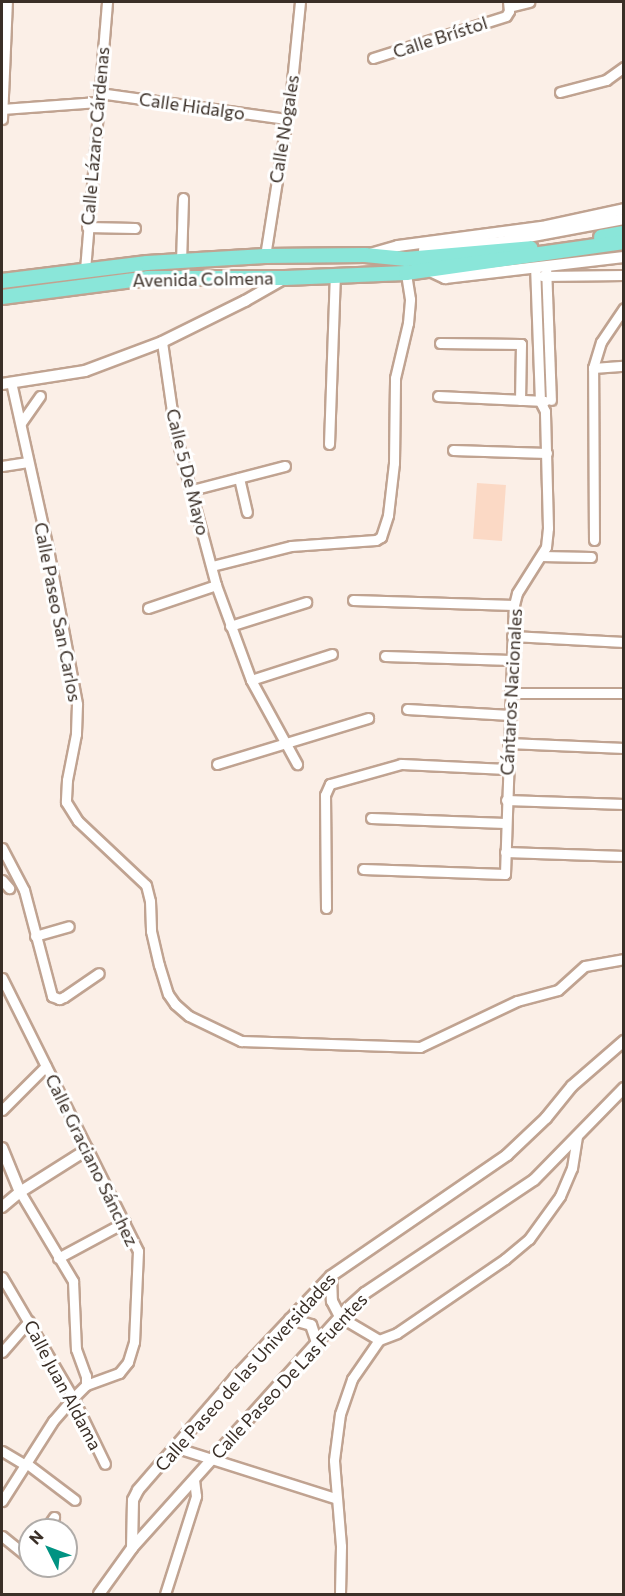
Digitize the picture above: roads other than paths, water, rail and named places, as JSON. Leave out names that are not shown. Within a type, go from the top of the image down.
[{"type":"main road","points":[[406,266],[565,244],[624,232]]},
{"type":"main road","points":[[2,281],[85,270],[265,256],[365,255],[430,271],[624,242]]},
{"type":"main road","name":"Avenida Colmena","points":[[2,297],[148,278],[285,278],[335,275],[406,266]]},
{"type":"street","points":[[2,119],[7,2]]},
{"type":"street","name":"Calle Lázaro Cárdenas","points":[[85,270],[107,2]]},
{"type":"street","name":"Calle Nogales","points":[[265,256],[291,92],[300,2]]},
{"type":"street","name":"Calle Brístol","points":[[373,58],[529,2]]},
{"type":"street","points":[[560,92],[606,80],[624,67]]},
{"type":"street","name":"Calle Hidalgo","points":[[2,109],[98,98],[286,119]]},
{"type":"street","points":[[181,262],[183,198]]},
{"type":"street","points":[[365,255],[398,246],[547,225],[624,209]]},
{"type":"street","points":[[398,246],[412,252],[501,242],[624,219]]},
{"type":"street","points":[[87,227],[135,228]]},
{"type":"street","points":[[430,271],[445,278],[541,271],[624,257]]},
{"type":"street","points":[[212,566],[291,546],[376,540],[381,537],[388,515],[394,463],[395,378],[408,323],[410,299],[406,266]]},
{"type":"street","points":[[541,271],[624,275]]},
{"type":"street","points":[[541,271],[551,400],[545,411]]},
{"type":"street","points":[[540,401],[541,271]]},
{"type":"street","points":[[329,444],[335,275]]},
{"type":"street","points":[[6,383],[85,370],[162,342],[245,301],[285,278]]},
{"type":"street","points":[[594,540],[593,368],[601,342],[624,308]]},
{"type":"street","name":"Calle 5 De Mayo","points":[[162,342],[174,432],[192,490],[216,585],[251,680],[297,764]]},
{"type":"street","points":[[440,343],[521,344],[520,400]]},
{"type":"street","points":[[593,368],[624,366]]},
{"type":"street","name":"Calle Paseo San Carlos","points":[[6,383],[21,423],[49,554],[77,704],[76,734],[67,780],[66,802],[78,821],[146,885],[157,954],[168,994],[175,1004],[189,1016],[241,1041],[420,1047],[517,1001],[547,994],[565,986],[585,966],[624,960]]},
{"type":"street","points":[[21,423],[40,396]]},
{"type":"street","points":[[438,396],[551,400]]},
{"type":"street","name":"Cántaros Nacionales","points":[[363,869],[505,874],[514,605],[517,592],[546,547],[548,528],[545,411],[540,401]]},
{"type":"street","points":[[453,450],[547,453]]},
{"type":"street","points":[[2,466],[28,462]]},
{"type":"street","points":[[192,490],[285,466]]},
{"type":"street","points":[[239,478],[247,512]]},
{"type":"street","points":[[541,556],[591,557]]},
{"type":"street","points":[[148,608],[216,585]]},
{"type":"street","points":[[353,600],[514,605]]},
{"type":"street","points":[[230,626],[306,602]]},
{"type":"street","points":[[512,636],[624,642]]},
{"type":"street","points":[[251,680],[332,654]]},
{"type":"street","points":[[385,656],[511,660]]},
{"type":"street","points":[[510,693],[624,693]]},
{"type":"street","points":[[407,709],[510,715]]},
{"type":"street","points":[[217,764],[368,718]]},
{"type":"street","points":[[508,743],[624,748]]},
{"type":"street","points":[[326,908],[326,795],[330,784],[401,764],[507,769]]},
{"type":"street","points":[[506,800],[624,804]]},
{"type":"street","points":[[371,818],[505,823]]},
{"type":"street","points":[[2,848],[21,885],[49,992],[55,998],[64,997],[99,973]]},
{"type":"street","points":[[505,852],[624,856]]},
{"type":"street","points":[[2,880],[9,888]]},
{"type":"street","points":[[35,936],[69,926]]},
{"type":"street","name":"Calle Graciano Sánchez","points":[[2,978],[126,1221],[138,1251],[134,1342],[128,1362],[119,1373],[86,1385]]},
{"type":"street","name":"Calle Paseo de las Universidades","points":[[132,1548],[134,1500],[138,1490],[174,1447],[331,1276],[507,1155],[546,1118],[572,1086],[624,1041]]},
{"type":"street","points":[[2,1110],[46,1066]]},
{"type":"street","name":"Calle Paseo De Las Fuentes","points":[[99,1594],[132,1548],[340,1317],[365,1293],[534,1180],[624,1088]]},
{"type":"street","points":[[340,1594],[341,1546],[335,1497],[334,1451],[344,1400],[352,1379],[379,1340],[397,1333],[505,1259],[529,1239],[560,1196],[572,1168],[577,1137]]},
{"type":"street","points":[[2,1148],[20,1192],[73,1281],[76,1349],[86,1376],[86,1385],[53,1421],[2,1501]]},
{"type":"street","points":[[2,1207],[20,1192],[88,1149]]},
{"type":"street","points":[[58,1258],[126,1221]]},
{"type":"street","points":[[331,1276],[332,1301],[340,1317],[379,1340]]},
{"type":"street","name":"Calle Juan Aldama","points":[[2,1277],[73,1398],[105,1464]]},
{"type":"street","points":[[290,1319],[311,1325],[317,1342]]},
{"type":"street","points":[[2,1352],[29,1321]]},
{"type":"street","points":[[174,1447],[335,1497]]},
{"type":"street","points":[[2,1451],[25,1464],[75,1500]]},
{"type":"street","points":[[165,1594],[196,1496],[194,1480]]},
{"type":"street","points":[[2,1536],[18,1548]]}]
